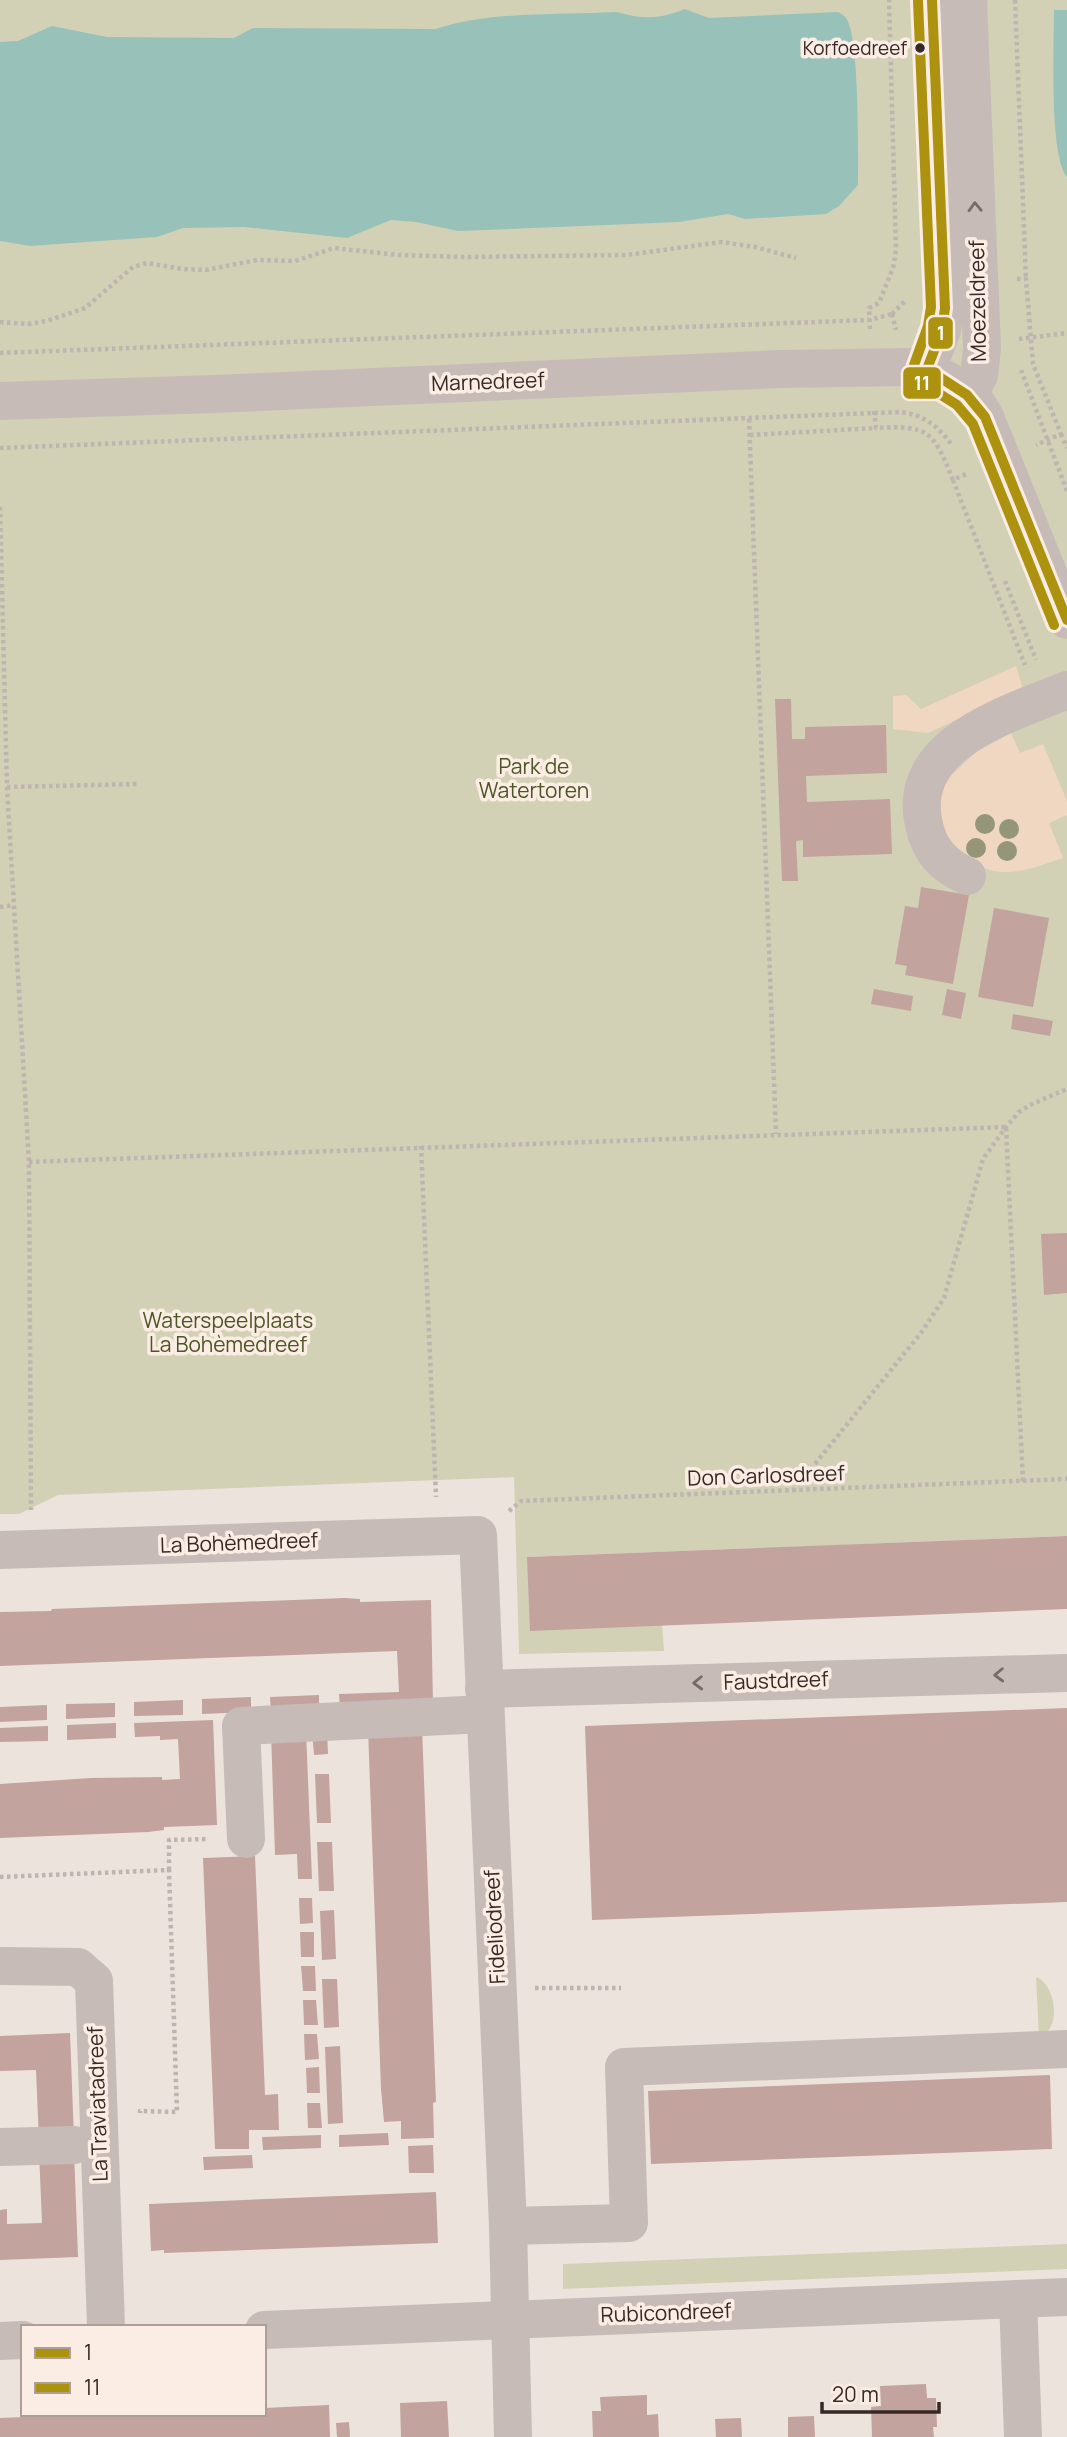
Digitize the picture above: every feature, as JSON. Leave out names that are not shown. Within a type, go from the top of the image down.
[{"type":"street","name":"Moezeldreef","points":[[927,369],[942,330],[945,308],[932,0]]},
{"type":"street","name":"Moezeldreef","points":[[968,0],[982,348],[979,375],[968,395]]},
{"type":"street","name":"Marnedreef","points":[[0,401],[780,369],[896,367],[927,369],[968,395]]},
{"type":"street","points":[[968,395],[985,417],[1067,620]]},
{"type":"street","points":[[967,876],[941,862],[927,837],[922,816],[922,791],[927,776],[935,763],[967,736],[1052,696]]},
{"type":"street","name":"La Bohèmedreef","points":[[15,1550],[478,1535]]},
{"type":"street","name":"Fideliodreef","points":[[478,1535],[508,2225],[513,2437]]},
{"type":"street","name":"Faustdreef","points":[[246,1839],[241,1726],[484,1701],[1067,1673]]},
{"type":"street","name":"La Traviatadreef","points":[[0,1966],[78,1967],[94,1981],[106,2325]]},
{"type":"street","points":[[508,2225],[629,2223],[624,2067],[1067,2049]]},
{"type":"street","points":[[0,2147],[74,2145]]},
{"type":"street","name":"Rubicondreef","points":[[266,2330],[1067,2297]]},
{"type":"street","points":[[1018,2299],[1023,2437]]},
{"type":"street","points":[[0,2341],[21,2340]]},
{"type":"path","points":[[1015,0],[1026,279]]},
{"type":"path","points":[[0,322],[28,324],[47,321],[85,307],[133,267],[147,263],[206,270],[257,260],[295,261],[334,248],[398,255],[463,257],[626,255],[722,242],[796,258]]},
{"type":"path","points":[[0,353],[862,321],[892,314],[905,300]]},
{"type":"path","points":[[1013,339],[1067,333]]},
{"type":"path","name":"Moezeldreef","points":[[1019,365],[1067,491]]},
{"type":"path","points":[[0,448],[899,412],[921,417],[935,426],[952,446],[956,458]]},
{"type":"path","points":[[749,419],[776,1134]]},
{"type":"path","points":[[750,435],[876,428]]},
{"type":"path","points":[[1062,434],[1067,448]]},
{"type":"path","points":[[960,466],[968,488]]},
{"type":"path","points":[[953,480],[1052,696]]},
{"type":"path","points":[[0,507],[7,787],[29,1162],[15,1550]]},
{"type":"path","points":[[1002,574],[1052,696]]},
{"type":"path","points":[[7,787],[138,784]]},
{"type":"path","points":[[0,906],[13,905]]},
{"type":"path","points":[[793,1491],[922,1333],[944,1298],[983,1159],[1019,1112],[1067,1089]]},
{"type":"path","points":[[29,1162],[1006,1127]]},
{"type":"path","points":[[1006,1127],[1023,1482]]},
{"type":"path","points":[[421,1146],[438,1536]]},
{"type":"path","name":"Don Carlosdreef","points":[[478,1535],[522,1501],[1067,1479]]},
{"type":"path","points":[[140,2125],[140,2111],[177,2112],[169,1840],[246,1839]]},
{"type":"path","points":[[0,1877],[169,1870]]},
{"type":"path","points":[[497,1988],[621,1988]]},
{"type":"green space","name":"Park de Watertoren","points":[[0,0],[1067,0],[1067,1536],[528,1557],[662,1625],[664,1651],[519,1654],[514,1477],[58,1495],[19,1514],[0,1514]]},
{"type":"green space","points":[[1036,1977],[1047,1986],[1054,2009],[1052,2025],[1039,2037]]},
{"type":"green space","points":[[1067,2244],[1067,2269],[563,2289],[563,2264]]},
{"type":"sand","points":[[1016,666],[1023,689],[928,733],[893,729],[893,696],[906,695],[921,709]]},
{"type":"sand","points":[[1011,733],[1020,753],[1043,744],[1067,801],[1067,815],[1049,823],[1063,858],[1018,871],[993,871],[968,858],[942,829],[938,810],[940,786],[976,752]]},
{"type":"water","points":[[685,9],[709,18],[838,12],[845,17],[851,29],[856,72],[858,185],[839,206],[826,214],[745,219],[728,214],[679,222],[458,231],[391,220],[347,238],[244,227],[183,228],[157,237],[30,246],[0,241],[0,42],[18,41],[52,26],[107,37],[234,38],[253,28],[436,29],[478,19],[525,15],[617,12],[651,17]]},
{"type":"water","points":[[1054,10],[1067,10],[1067,177],[1057,147],[1055,123]]},
{"type":"building","points":[[775,699],[791,699],[792,739],[805,739],[805,727],[886,725],[887,773],[806,776],[807,802],[890,799],[892,854],[803,857],[803,840],[796,841],[798,881],[782,881]]},
{"type":"building","points":[[921,887],[969,895],[953,984],[905,975],[907,966],[895,964],[905,906],[918,908]]},
{"type":"building","points":[[994,908],[1049,918],[1033,1007],[978,997]]},
{"type":"building","points":[[874,989],[913,996],[911,1011],[871,1004]]},
{"type":"building","points":[[947,989],[966,993],[961,1019],[942,1015]]},
{"type":"building","points":[[1013,1014],[1053,1021],[1050,1036],[1011,1029]]},
{"type":"building","points":[[1067,1233],[1067,1293],[1044,1295],[1041,1234]]},
{"type":"building","points":[[1067,1536],[1067,1609],[530,1631],[527,1557]]},
{"type":"building","points":[[360,1599],[360,1602],[431,1600],[433,1705],[340,1709],[339,1694],[399,1692],[397,1651],[0,1666],[0,1612]]},
{"type":"building","points":[[319,1695],[319,1710],[271,1711],[270,1697]]},
{"type":"building","points":[[251,1697],[251,1712],[202,1714],[202,1699]]},
{"type":"building","points":[[183,1700],[183,1715],[134,1716],[134,1702]]},
{"type":"building","points":[[115,1703],[115,1717],[66,1719],[66,1704]]},
{"type":"building","points":[[47,1705],[47,1720],[0,1722],[0,1707]]},
{"type":"building","points":[[1067,1708],[1067,1902],[592,1920],[585,1726]]},
{"type":"building","points":[[213,1720],[217,1825],[164,1827],[164,1830],[148,1832],[0,1838],[0,1784],[91,1778],[180,1779],[178,1739],[160,1740],[160,1736],[135,1737],[134,1723]]},
{"type":"building","points":[[116,1723],[116,1738],[67,1740],[67,1725]]},
{"type":"building","points":[[48,1726],[48,1741],[0,1742],[0,1728]]},
{"type":"building","points":[[422,1726],[436,2102],[433,2103],[434,2138],[401,2139],[401,2121],[384,2122],[381,2089],[368,1728]]},
{"type":"building","points":[[327,1730],[328,1754],[314,1755],[312,1731]]},
{"type":"building","points":[[306,1731],[312,1879],[298,1879],[297,1854],[275,1855],[271,1732]]},
{"type":"building","points":[[315,1774],[329,1774],[331,1823],[317,1823]]},
{"type":"building","points":[[317,1842],[332,1842],[334,1891],[319,1891]]},
{"type":"building","points":[[255,1856],[265,2095],[278,2094],[279,2130],[249,2130],[249,2149],[215,2149],[203,1858]]},
{"type":"building","points":[[299,1898],[312,1898],[313,1923],[300,1924]]},
{"type":"building","points":[[334,1910],[336,1959],[322,1960],[320,1911]]},
{"type":"building","points":[[300,1932],[314,1932],[314,1957],[301,1957]]},
{"type":"building","points":[[301,1966],[315,1966],[316,1991],[303,1991]]},
{"type":"building","points":[[322,1979],[337,1979],[339,2027],[324,2028]]},
{"type":"building","points":[[303,2000],[316,2000],[318,2025],[304,2025]]},
{"type":"building","points":[[70,2033],[74,2139],[39,2141],[36,2070],[0,2071],[0,2036]]},
{"type":"building","points":[[304,2034],[317,2034],[319,2059],[305,2060]]},
{"type":"building","points":[[340,2046],[343,2123],[328,2124],[325,2047]]},
{"type":"building","points":[[319,2067],[320,2093],[307,2093],[306,2068]]},
{"type":"building","points":[[1050,2075],[1052,2149],[651,2164],[648,2091]]},
{"type":"building","points":[[307,2103],[320,2103],[322,2128],[308,2128]]},
{"type":"building","points":[[388,2133],[389,2145],[339,2147],[339,2135]]},
{"type":"building","points":[[321,2135],[321,2148],[263,2150],[262,2137]]},
{"type":"building","points":[[433,2145],[434,2173],[409,2173],[408,2146]]},
{"type":"building","points":[[74,2151],[78,2257],[0,2260],[0,2210],[7,2209],[7,2224],[42,2223],[39,2152]]},
{"type":"building","points":[[252,2155],[253,2168],[204,2170],[203,2157]]},
{"type":"building","points":[[436,2192],[438,2243],[164,2253],[164,2250],[151,2251],[149,2204]]},
{"type":"building","points":[[926,2384],[927,2398],[936,2398],[937,2427],[933,2427],[934,2437],[872,2437],[871,2407],[881,2406],[880,2386]]},
{"type":"building","points":[[647,2395],[647,2415],[658,2414],[659,2437],[593,2437],[592,2411],[601,2411],[600,2397]]},
{"type":"building","points":[[447,2401],[449,2437],[401,2437],[400,2403]]},
{"type":"building","points":[[329,2405],[330,2437],[0,2437],[0,2418],[266,2416],[266,2408]]},
{"type":"building","points":[[814,2416],[815,2437],[788,2437],[788,2417]]},
{"type":"building","points":[[741,2418],[742,2437],[716,2437],[715,2419]]},
{"type":"building","points":[[349,2422],[350,2437],[337,2437],[336,2423]]},
{"type":"transit line","name":"1","points":[[932,0],[945,308],[942,330],[927,369],[967,395],[985,417],[1067,620]]},
{"type":"transit line","name":"11","points":[[918,1],[931,307],[914,373],[919,381],[957,405],[973,424],[1054,625]]},
{"type":"place","name":"Korfoedreef","points":[[920,48]]},
{"type":"park label","name":"Waterspeelplaats La Bohèmedreef","points":[[228,1333]]}]
